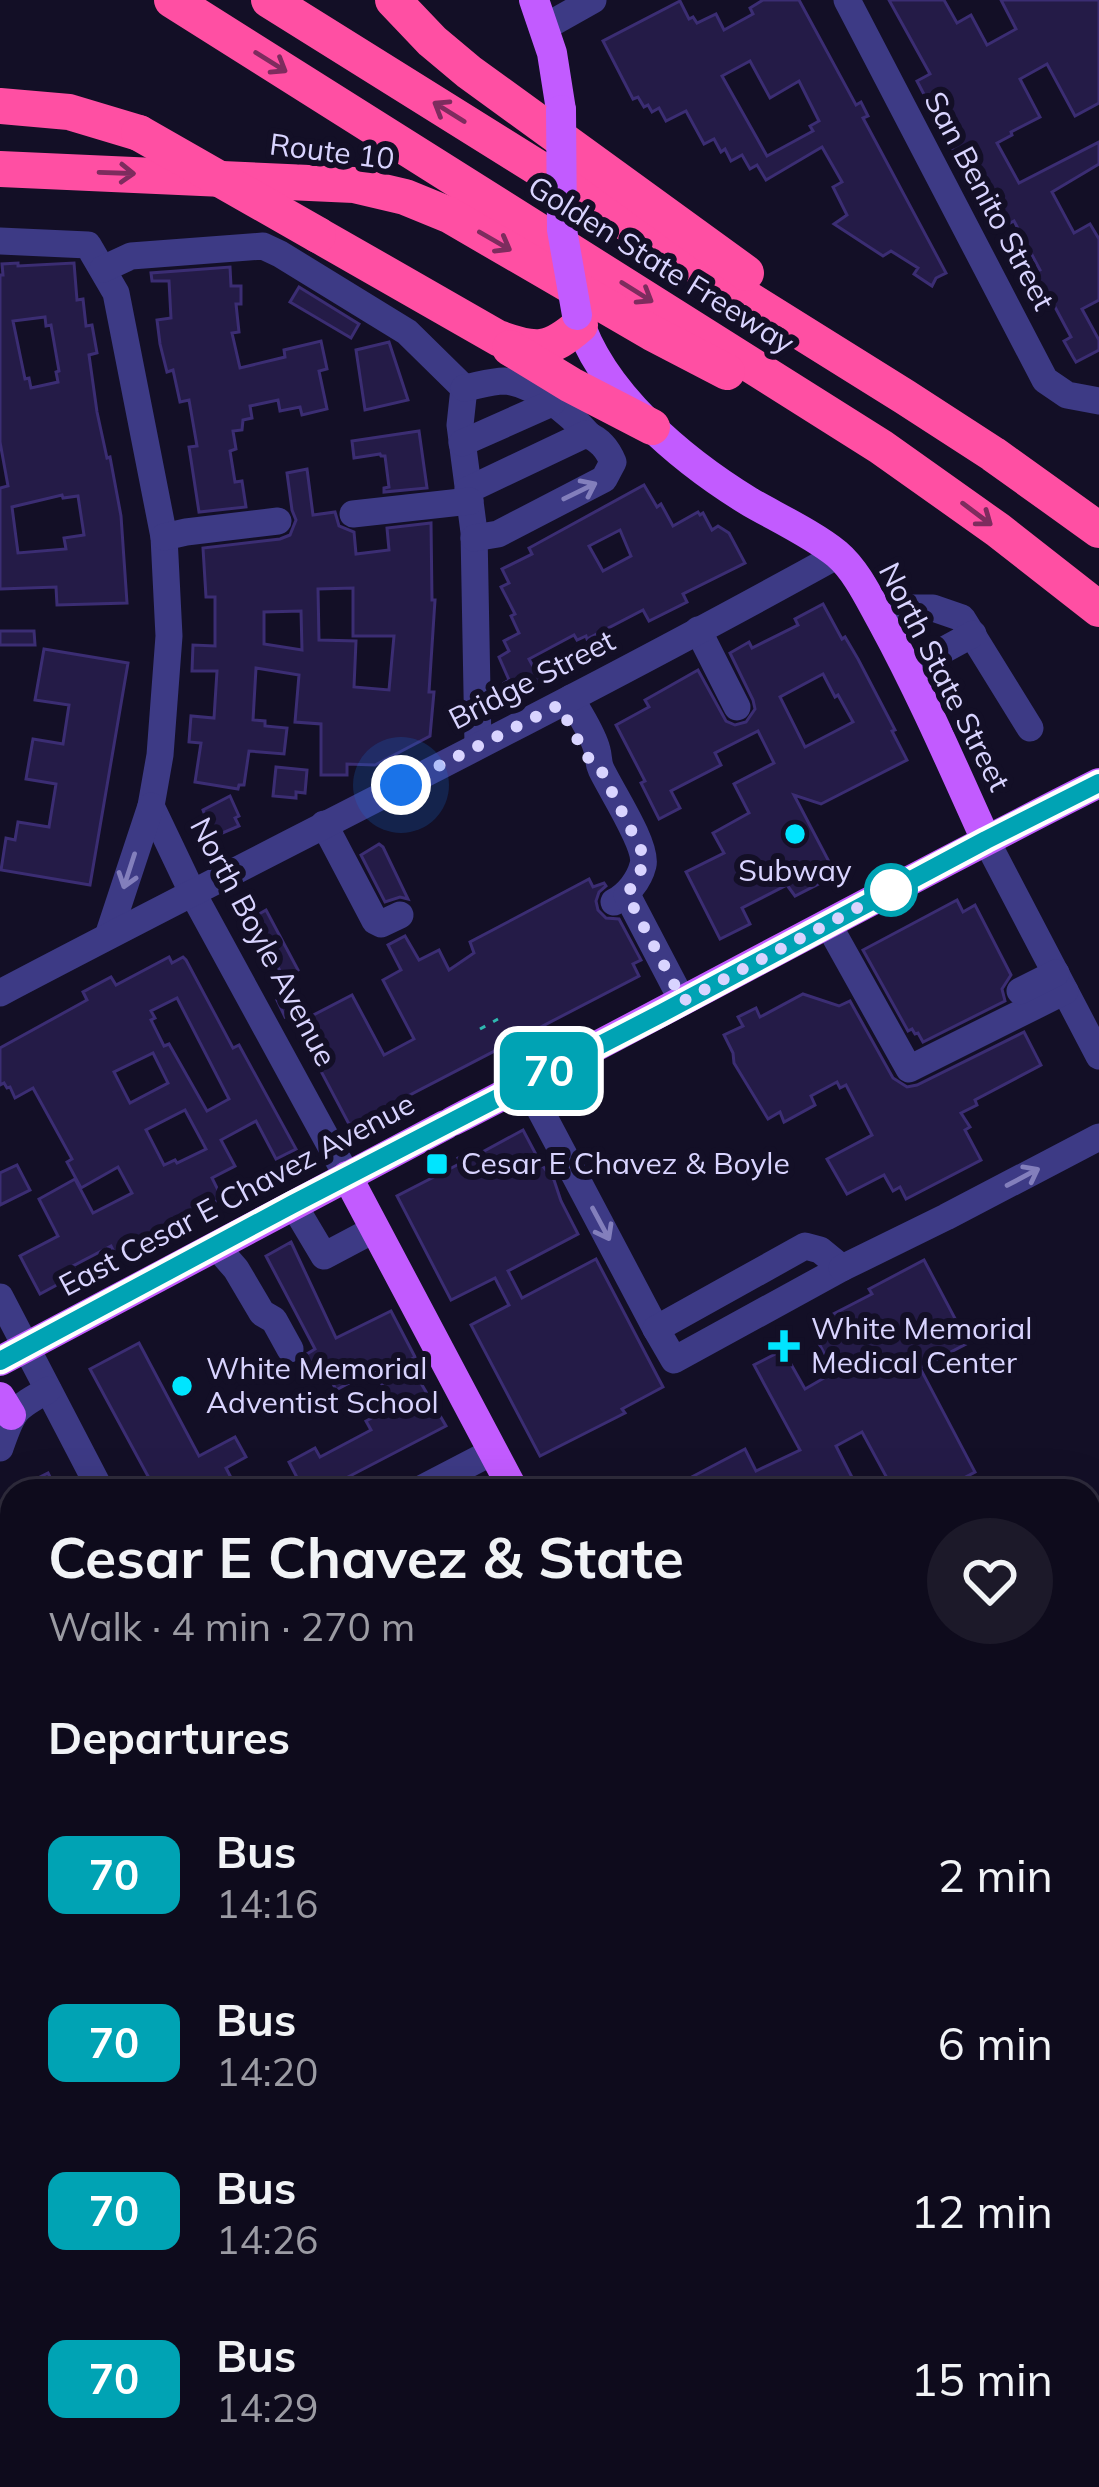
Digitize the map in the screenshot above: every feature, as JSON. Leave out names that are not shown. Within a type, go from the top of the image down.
[{"type":"highway","name":"Golden State Freeway","points":[[172,0],[881,447],[1099,609]]},
{"type":"highway","name":"Golden State Freeway","points":[[269,0],[905,397],[1099,530]]},
{"type":"highway","points":[[393,0],[469,72],[724,256],[905,397]]},
{"type":"highway","points":[[0,106],[69,112],[139,133],[498,338],[522,358],[652,428]]},
{"type":"highway","name":"Route 10","points":[[0,169],[354,185],[405,197],[448,215],[696,357],[881,447]]},
{"type":"highway","points":[[498,338],[532,349],[550,347],[579,320]]},
{"type":"main road","name":"North State Street","points":[[539,13],[555,66],[562,230],[579,320],[611,378],[652,428],[721,484],[838,555],[883,623],[986,840]]},
{"type":"main road","name":"East Cesar E Chavez Avenue","points":[[13,1355],[1099,783]]},
{"type":"main road","name":"North Boyle Avenue","points":[[347,1176],[507,1479]]},
{"type":"street","points":[[539,13],[593,0]]},
{"type":"street","name":"San Benito Street","points":[[847,0],[1045,380],[1067,395],[1099,401]]},
{"type":"street","points":[[0,241],[95,257],[263,246],[407,332],[464,388]]},
{"type":"street","name":"North Boyle Avenue","points":[[95,257],[116,293],[164,537],[170,637],[151,806],[192,892],[347,1176]]},
{"type":"street","points":[[464,388],[506,381],[532,391],[568,412],[614,462],[604,479],[498,533],[474,538]]},
{"type":"street","points":[[464,388],[460,425],[474,538],[478,745]]},
{"type":"street","points":[[462,443],[552,403]]},
{"type":"street","points":[[353,514],[469,495],[589,435]]},
{"type":"street","points":[[164,537],[278,521]]},
{"type":"street","name":"Bridge Street","points":[[0,993],[565,702],[838,555]]},
{"type":"street","points":[[883,623],[910,608],[933,608],[962,618],[1030,728]]},
{"type":"street","points":[[698,630],[737,707]]},
{"type":"street","points":[[907,670],[973,634]]},
{"type":"street","points":[[565,702],[587,757],[597,762],[643,854],[644,864],[620,899],[683,1001]]},
{"type":"street","points":[[108,936],[151,806]]},
{"type":"street","points":[[324,824],[375,921],[380,924],[400,915]]},
{"type":"street","name":"North State Street","points":[[986,840],[1099,1056]]},
{"type":"street","points":[[828,924],[909,1069],[1061,982]]},
{"type":"street","points":[[1019,991],[1061,982]]},
{"type":"street","points":[[526,1083],[674,1360],[1099,1137]]},
{"type":"street","points":[[293,1204],[324,1256],[375,1229]]},
{"type":"street","points":[[215,1246],[236,1269],[262,1313],[274,1320],[290,1349]]},
{"type":"street","points":[[656,1329],[805,1246],[820,1250],[842,1268]]},
{"type":"street","points":[[0,1298],[13,1355],[48,1390],[95,1479]]},
{"type":"street","points":[[0,1448],[6,1406],[22,1405],[48,1390]]},
{"type":"street","points":[[440,1479],[492,1452]]},
{"type":"path","points":[[480,1029],[498,1019]]},
{"type":"building","points":[[763,0],[799,0],[856,105],[861,102],[868,116],[863,118],[946,273],[932,286],[914,274],[918,268],[891,251],[883,256],[834,224],[847,215],[833,187],[842,182],[822,147],[766,180],[757,165],[750,169],[742,155],[731,161],[714,139],[704,144],[686,111],[666,121],[659,108],[652,112],[638,97],[633,99],[603,41],[680,1],[689,19],[697,23],[716,14],[724,30],[753,14],[750,8]],"holes":[[[750,61],[770,98],[799,81],[819,121],[810,126],[813,131],[767,156],[722,76]]]},
{"type":"building","points":[[889,0],[944,0],[957,23],[971,15],[987,45],[1016,29],[1001,0],[1099,0],[1099,103],[1075,116],[1047,64],[1020,79],[1040,117],[997,143],[1019,183],[1099,142],[1099,164],[1052,192],[1074,233],[1090,224],[1099,239],[1099,300],[1082,309],[1099,340],[1099,350],[1076,362],[1064,341],[1071,337],[1047,292],[1041,295],[1031,275],[1040,270],[1014,221],[1010,223],[972,156],[960,163],[917,81],[930,74]]},
{"type":"building","points":[[74,263],[77,300],[83,299],[86,326],[92,325],[97,353],[89,355],[121,516],[127,603],[57,605],[56,587],[0,589],[0,488],[8,486],[0,442],[2,264]],"holes":[[[45,317],[46,326],[51,325],[58,382],[31,388],[13,321]],[[62,495],[78,496],[84,535],[64,538],[66,549],[18,553],[12,507]]]},
{"type":"building","points":[[230,267],[231,286],[241,286],[241,304],[236,304],[239,332],[232,333],[240,368],[285,357],[284,350],[321,341],[327,369],[319,371],[327,409],[302,415],[300,407],[280,411],[278,400],[250,406],[252,418],[243,420],[242,430],[233,431],[236,449],[230,451],[235,482],[242,481],[246,507],[199,512],[189,447],[197,446],[189,400],[180,402],[173,370],[167,372],[160,344],[157,320],[171,318],[169,281],[152,281],[151,273]]},
{"type":"building","points":[[299,287],[359,324],[351,338],[290,302]]},
{"type":"building","points":[[389,342],[408,400],[365,410],[356,350]]},
{"type":"building","points":[[419,431],[427,488],[384,492],[389,487],[385,456],[354,458],[352,441]]},
{"type":"building","points":[[307,469],[313,515],[335,512],[339,526],[354,532],[356,554],[389,550],[387,528],[431,523],[435,600],[430,736],[375,765],[347,764],[347,775],[321,775],[321,724],[295,722],[299,675],[256,668],[253,720],[287,728],[284,754],[249,751],[244,785],[238,789],[195,782],[201,743],[189,742],[191,716],[214,718],[217,671],[192,671],[193,645],[215,646],[215,597],[206,597],[203,548],[290,535],[296,520],[287,473]],"holes":[[[353,588],[353,636],[394,636],[389,690],[354,687],[356,641],[319,640],[318,589]],[[301,611],[302,650],[264,644],[264,612]]]},
{"type":"building","points":[[644,485],[673,526],[703,513],[712,530],[718,526],[729,533],[745,563],[683,594],[687,602],[649,621],[643,610],[587,639],[577,640],[574,635],[529,659],[541,681],[511,697],[499,657],[509,651],[504,641],[519,633],[501,587],[509,583],[502,569],[532,554],[529,548]],"holes":[[[620,530],[631,556],[603,571],[589,546]]]},
{"type":"building","points":[[823,604],[858,659],[907,760],[821,804],[794,795],[836,875],[795,896],[787,885],[742,908],[750,924],[720,939],[686,872],[724,853],[713,833],[749,813],[734,784],[774,763],[758,731],[715,753],[721,765],[671,791],[680,808],[659,819],[616,725],[649,707],[645,700],[698,670],[726,721],[746,722],[755,709],[753,700],[730,653],[749,642],[752,648],[798,625],[795,619]],"holes":[[[823,674],[835,697],[838,695],[853,722],[805,747],[780,697]]]},
{"type":"building","points":[[0,631],[34,631],[35,645],[0,645]]},
{"type":"building","points":[[44,649],[128,663],[90,885],[1,870],[6,838],[15,840],[18,822],[49,827],[56,784],[26,779],[33,739],[63,744],[69,705],[35,700]]},
{"type":"building","points":[[276,767],[307,770],[305,793],[296,792],[296,798],[273,796]]},
{"type":"building","points":[[230,796],[239,826],[213,837],[203,810]]},
{"type":"building","points":[[379,844],[408,899],[385,902],[361,855]]},
{"type":"building","points":[[589,879],[593,887],[606,886],[596,901],[598,910],[606,918],[619,919],[641,960],[633,964],[639,976],[350,1126],[296,1024],[352,995],[384,1055],[414,1039],[383,980],[401,970],[388,945],[405,936],[419,960],[439,950],[449,970],[474,953],[470,942]]},
{"type":"building","points":[[957,900],[963,912],[975,905],[1011,975],[1002,989],[1005,1001],[923,1042],[918,1033],[908,1031],[863,950]]},
{"type":"building","points":[[266,910],[298,970],[284,979],[276,963],[268,966],[245,922]]},
{"type":"building","points":[[169,957],[172,963],[183,957],[233,1048],[239,1045],[296,1149],[276,1159],[256,1121],[221,1140],[235,1166],[212,1178],[222,1198],[115,1254],[111,1246],[73,1266],[77,1274],[40,1294],[20,1256],[58,1236],[39,1199],[75,1179],[93,1213],[132,1193],[118,1167],[81,1188],[67,1162],[72,1159],[33,1088],[15,1098],[10,1087],[0,1085],[0,1048],[87,1000],[83,992],[111,977],[116,985]],"holes":[[[177,998],[229,1099],[207,1111],[151,1020],[155,1018],[151,1011]],[[153,1053],[168,1083],[130,1103],[114,1072]],[[185,1110],[206,1149],[164,1165],[146,1130]]]},
{"type":"building","points":[[293,991],[302,1008],[285,1017],[277,1000]]},
{"type":"building","points":[[803,994],[839,1006],[850,1001],[893,1078],[907,1087],[1024,1032],[1041,1065],[975,1100],[977,1105],[961,1113],[981,1160],[906,1199],[900,1187],[893,1191],[884,1175],[847,1194],[827,1159],[872,1135],[846,1085],[840,1088],[837,1082],[811,1096],[815,1105],[784,1122],[780,1112],[768,1119],[734,1063],[724,1035],[743,1026],[738,1017],[756,1008],[760,1017]]},
{"type":"building","points":[[523,1130],[554,1180],[578,1234],[508,1271],[522,1298],[596,1259],[663,1387],[622,1409],[625,1413],[540,1456],[471,1325],[509,1305],[495,1278],[451,1300],[397,1196],[461,1163],[458,1158],[472,1150],[475,1156]]},
{"type":"building","points":[[17,1165],[30,1190],[0,1205],[0,1173]]},
{"type":"building","points":[[291,1242],[336,1338],[391,1311],[415,1357],[408,1361],[446,1426],[344,1479],[298,1479],[289,1462],[315,1448],[320,1457],[371,1430],[366,1421],[394,1406],[374,1370],[336,1390],[325,1367],[305,1378],[298,1365],[315,1349],[266,1256]]},
{"type":"building","points":[[924,1260],[968,1343],[920,1368],[975,1472],[962,1479],[887,1479],[862,1432],[836,1446],[853,1479],[688,1479],[745,1449],[756,1471],[800,1450],[754,1365],[783,1350],[805,1389],[831,1374],[814,1324],[872,1294],[869,1289]]},
{"type":"building","points":[[139,1343],[199,1456],[235,1437],[246,1457],[226,1468],[232,1479],[150,1479],[90,1369]]},
{"type":"bus line","name":"70","points":[[0,1361],[1099,783]]},
{"type":"place","name":"Subway","points":[[795,834]]},
{"type":"place","name":"Cesar E Chavez & Boyle","points":[[437,1164]]},
{"type":"place","name":"White Memorial Medical Center","points":[[784,1346]]},
{"type":"place","name":"White Memorial Adventist School","points":[[182,1386]]},
{"type":"route","points":[[401,785],[559,705],[587,757],[597,762],[643,854],[644,864],[627,895],[683,1001],[891,890]]}]
